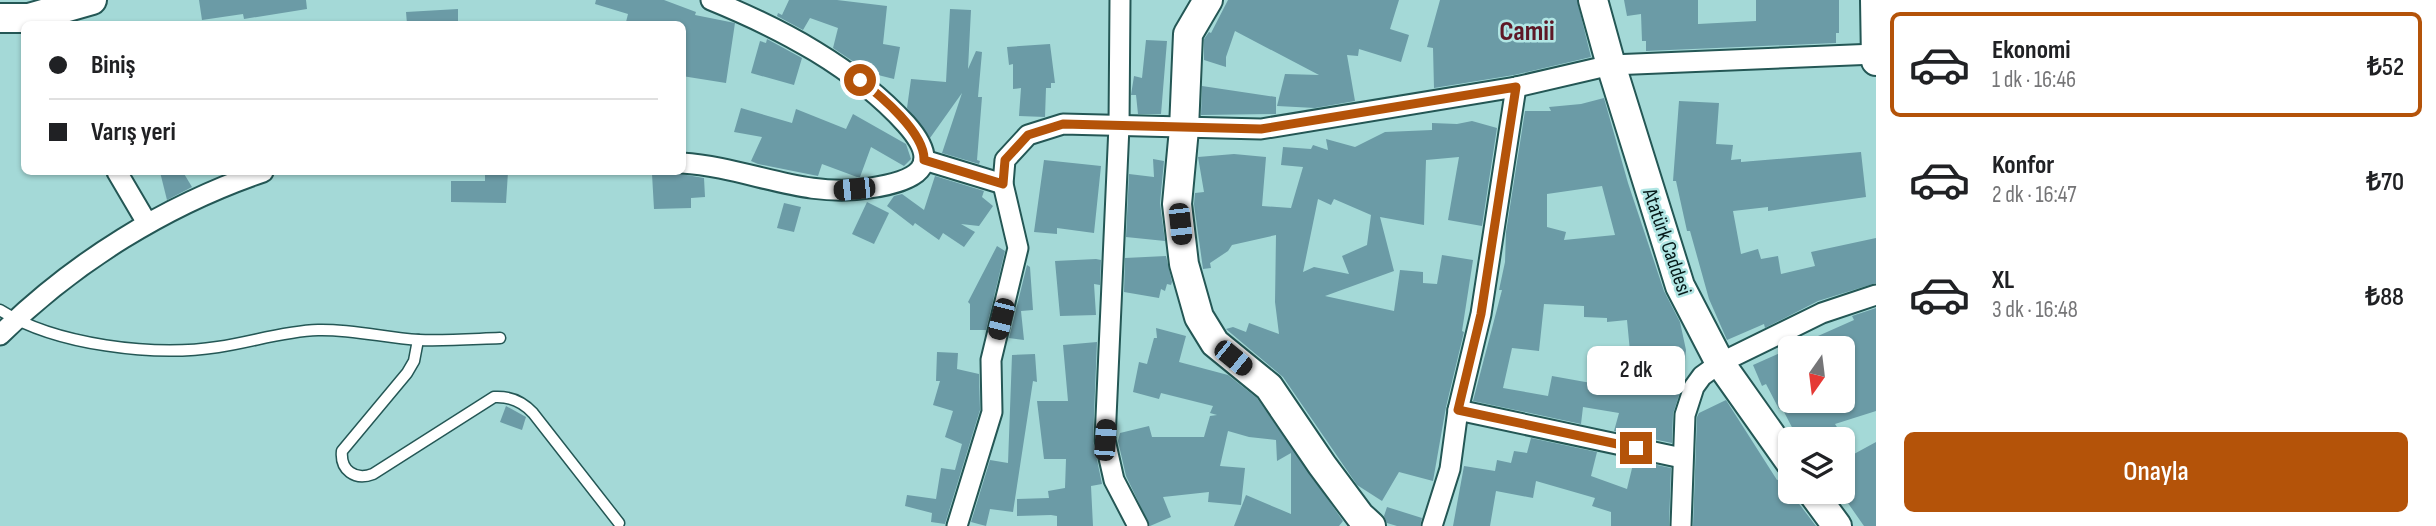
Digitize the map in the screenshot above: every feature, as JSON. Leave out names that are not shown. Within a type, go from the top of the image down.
[{"type":"street","points":[[0,18],[92,0]]},
{"type":"street","points":[[686,164],[719,168],[796,187],[838,191],[870,188],[907,179],[920,168],[924,160],[922,142],[882,97],[860,80],[747,6],[711,0]]},
{"type":"street","points":[[1120,0],[1119,127],[1105,440],[1114,480],[1138,526]]},
{"type":"street","points":[[1208,0],[1188,34],[1184,129],[1177,204],[1184,264],[1199,317],[1215,343],[1269,387],[1322,465],[1360,516],[1371,526]]},
{"type":"street","name":"Atatürk Caddesi","points":[[1593,0],[1680,286],[1720,363],[1778,445]]},
{"type":"street","points":[[957,526],[992,412],[991,360],[1018,248],[1003,184],[1005,160],[1028,135],[1063,124],[1261,129],[1516,87],[1611,65],[1876,57],[1875,0]]},
{"type":"street","points":[[1432,526],[1450,469],[1458,410],[1481,314],[1516,87]]},
{"type":"street","points":[[924,160],[1003,184]]},
{"type":"street","points":[[119,175],[148,223]]},
{"type":"street","points":[[0,335],[7,315],[148,223],[227,184],[254,175]]},
{"type":"street","points":[[1681,526],[1685,415],[1689,400],[1702,376],[1720,363],[1822,313],[1876,295]]},
{"type":"street","points":[[1458,410],[1682,457]]},
{"type":"street","points":[[1821,504],[1837,526]]},
{"type":"lane","points":[[7,315],[94,342],[147,349],[218,347],[317,330],[360,331],[418,340],[500,338]]},
{"type":"lane","points":[[418,340],[414,361],[407,373],[342,451],[343,466],[348,472],[360,477],[373,474],[494,397],[509,397],[526,405],[534,413],[619,523]]},
{"type":"building","points":[[199,0],[306,0],[307,9],[244,19],[243,14],[202,20]]},
{"type":"building","points":[[596,0],[664,0],[696,12],[695,15],[735,23],[726,83],[686,77],[686,21],[626,21],[628,14],[595,4]]},
{"type":"building","points":[[789,0],[837,0],[887,6],[883,44],[900,47],[894,79],[868,70],[869,66],[854,62],[833,48],[838,28],[810,18],[803,30],[777,16],[778,13],[782,15]]},
{"type":"building","points":[[1228,0],[1399,0],[1390,29],[1409,35],[1401,62],[1359,49],[1358,56],[1347,55],[1355,101],[1315,108],[1277,106],[1285,74],[1319,75],[1235,31],[1226,57],[1226,67],[1204,60],[1204,39],[1211,33]]},
{"type":"building","points":[[1440,0],[1577,0],[1591,57],[1514,75],[1434,88],[1433,48],[1427,47]]},
{"type":"building","points":[[1624,0],[1698,0],[1698,24],[1756,21],[1756,0],[1839,0],[1839,33],[1836,33],[1836,43],[1646,51],[1646,41],[1642,41],[1641,14],[1627,16]]},
{"type":"building","points":[[458,9],[458,21],[407,21],[406,12]]},
{"type":"building","points":[[950,9],[971,10],[968,69],[976,51],[982,52],[978,97],[982,97],[977,160],[980,161],[979,164],[942,153],[962,93],[930,138],[907,108],[911,79],[946,82]]},
{"type":"building","points":[[767,39],[802,58],[794,85],[751,73],[760,41],[766,43]]},
{"type":"building","points":[[1146,40],[1167,41],[1161,114],[1138,114],[1136,95],[1131,95],[1134,76],[1142,78]]},
{"type":"building","points":[[1050,44],[1055,83],[1051,83],[1051,88],[1046,88],[1045,117],[1019,116],[1021,88],[1013,89],[1013,64],[1009,65],[1007,47]]},
{"type":"building","points":[[1202,86],[1276,97],[1276,114],[1201,115]]},
{"type":"building","points":[[1604,98],[1628,183],[1664,291],[1680,322],[1686,350],[1683,383],[1673,414],[1672,443],[1614,431],[1619,413],[1583,407],[1581,424],[1473,401],[1502,290],[1499,290],[1505,262],[1506,232],[1525,111],[1551,111],[1549,107],[1581,104]],"holes":[[[1602,186],[1615,235],[1564,240],[1566,232],[1547,227],[1547,194]],[[1544,304],[1584,306],[1584,317],[1607,318],[1607,322],[1627,320],[1631,362],[1600,359],[1599,366],[1592,366],[1591,383],[1552,376],[1548,396],[1503,388],[1512,348],[1539,351]]]},
{"type":"building","points":[[1679,101],[1719,103],[1716,144],[1733,145],[1731,160],[1741,159],[1741,162],[1861,152],[1866,197],[1768,211],[1768,207],[1733,211],[1741,254],[1758,249],[1761,259],[1778,256],[1781,274],[1815,266],[1811,252],[1876,238],[1876,283],[1818,301],[1765,328],[1764,324],[1727,340],[1709,299],[1690,231],[1687,231],[1676,181],[1673,181]]},
{"type":"building","points":[[741,108],[792,123],[796,109],[846,129],[853,114],[906,144],[911,159],[904,166],[871,147],[860,177],[822,164],[818,176],[758,164],[751,161],[762,137],[734,132]]},
{"type":"building","points":[[1472,121],[1497,128],[1482,226],[1448,220],[1459,157],[1426,160],[1424,225],[1380,217],[1394,271],[1325,296],[1394,311],[1400,270],[1423,272],[1423,283],[1437,284],[1442,255],[1473,260],[1462,331],[1464,332],[1446,407],[1433,481],[1399,472],[1382,501],[1357,485],[1283,377],[1226,329],[1233,327],[1246,332],[1249,323],[1279,334],[1275,302],[1276,235],[1232,245],[1228,251],[1210,263],[1211,268],[1203,269],[1194,204],[1195,193],[1204,192],[1198,157],[1234,154],[1266,157],[1262,206],[1291,208],[1303,167],[1281,165],[1283,147],[1311,149],[1313,145],[1328,150],[1326,139],[1355,147],[1385,132],[1432,130],[1432,123],[1457,124]],"holes":[[[1318,199],[1331,205],[1334,199],[1371,215],[1367,245],[1342,256],[1349,274],[1314,267],[1303,272]]]},
{"type":"building","points":[[1153,159],[1164,161],[1160,203],[1165,241],[1126,237],[1129,174],[1154,177]]},
{"type":"building","points":[[1044,160],[1101,166],[1094,233],[1057,228],[1057,234],[1034,232]]},
{"type":"building","points":[[161,175],[185,175],[192,187],[167,200]]},
{"type":"building","points":[[485,175],[508,175],[506,203],[451,202],[451,181],[485,181]]},
{"type":"building","points":[[652,175],[704,178],[705,197],[691,198],[691,208],[654,209]]},
{"type":"building","points":[[935,176],[984,191],[982,197],[993,206],[979,226],[961,224],[975,232],[964,247],[943,233],[939,240],[915,223],[913,226],[887,206],[894,196],[902,194],[924,210]]},
{"type":"building","points":[[867,202],[889,213],[874,244],[852,234]]},
{"type":"building","points":[[784,203],[801,207],[794,232],[777,228]]},
{"type":"building","points":[[997,246],[1005,251],[986,330],[970,330],[968,302]]},
{"type":"building","points":[[1166,256],[1172,282],[1171,285],[1167,284],[1165,291],[1161,289],[1159,298],[1124,292],[1125,258]]},
{"type":"building","points":[[1101,260],[1100,285],[1094,284],[1096,315],[1060,316],[1055,261]]},
{"type":"building","points":[[1027,265],[1030,267],[1033,310],[1021,311],[1024,340],[1009,338]]},
{"type":"building","points":[[1876,308],[1876,411],[1835,424],[1837,427],[1792,427],[1785,413],[1855,413],[1855,336],[1818,336],[1854,320],[1852,316]]},
{"type":"building","points":[[1156,328],[1186,336],[1179,362],[1228,375],[1257,398],[1343,521],[1339,526],[1234,526],[1246,495],[1291,514],[1291,453],[1277,461],[1276,440],[1228,431],[1220,466],[1245,468],[1241,505],[1208,502],[1209,492],[1163,497],[1171,517],[1150,526],[1126,476],[1118,441],[1120,433],[1149,426],[1152,437],[1204,437],[1210,416],[1217,415],[1210,413],[1213,406],[1161,393],[1159,399],[1133,392],[1139,362],[1147,364],[1154,338],[1157,338]]},
{"type":"building","points":[[1097,342],[1093,440],[1102,484],[1091,486],[1093,526],[1057,526],[1057,516],[1051,515],[1017,516],[1017,499],[1049,498],[1048,491],[1065,488],[1066,459],[1044,459],[1037,401],[1068,401],[1063,345]]},
{"type":"building","points":[[937,352],[958,353],[957,369],[979,374],[980,410],[945,524],[931,522],[932,513],[905,506],[907,495],[936,499],[941,468],[955,470],[962,444],[945,437],[953,411],[933,405],[940,381],[936,381]]},
{"type":"building","points":[[1035,354],[1037,382],[1033,381],[1013,512],[990,509],[986,526],[971,522],[990,460],[1008,463],[1012,355]]},
{"type":"building","points":[[1778,354],[1778,407],[1766,384],[1762,386],[1753,365]]},
{"type":"building","points":[[1726,400],[1778,480],[1778,504],[1799,504],[1816,526],[1693,526],[1699,413]]},
{"type":"building","points":[[506,406],[526,417],[522,430],[500,422]]},
{"type":"building","points":[[1531,438],[1597,452],[1591,476],[1627,489],[1634,460],[1671,468],[1669,526],[1611,526],[1611,512],[1592,506],[1595,498],[1536,481],[1533,498],[1496,491],[1490,526],[1453,526],[1464,466],[1495,471],[1497,460],[1511,463],[1514,451],[1527,453]]},
{"type":"building","points":[[1876,442],[1876,526],[1864,526],[1849,504],[1855,504],[1855,453]]},
{"type":"building","points":[[1387,507],[1422,518],[1420,526],[1387,523],[1384,516]]},
{"type":"district","name":"Camii","points":[[1527,31]]},
{"type":"route","points":[[860,80],[882,97],[922,142],[924,160],[1003,184],[1005,160],[1028,135],[1063,124],[1261,129],[1516,87],[1481,314],[1458,410],[1636,448]]}]
